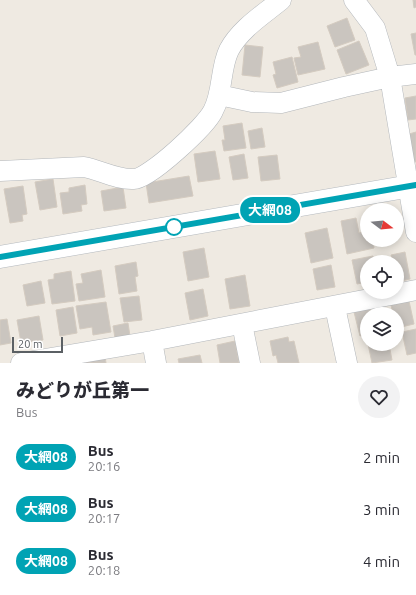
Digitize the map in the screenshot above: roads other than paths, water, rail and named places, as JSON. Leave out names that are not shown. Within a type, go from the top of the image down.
[{"type":"street","points":[[0,171],[84,167],[98,170],[122,179],[136,180],[151,172],[199,129],[213,112],[219,95],[229,50],[244,30],[281,0]]},
{"type":"street","points":[[354,0],[375,28],[390,77],[412,185],[416,232]]},
{"type":"street","points":[[219,95],[252,102],[281,102],[390,77],[416,74]]},
{"type":"street","points":[[0,257],[412,185]]},
{"type":"street","points":[[21,363],[60,360],[416,290]]},
{"type":"street","points":[[334,307],[347,363]]},
{"type":"street","points":[[242,324],[250,363]]},
{"type":"street","points":[[152,341],[156,363]]}]
